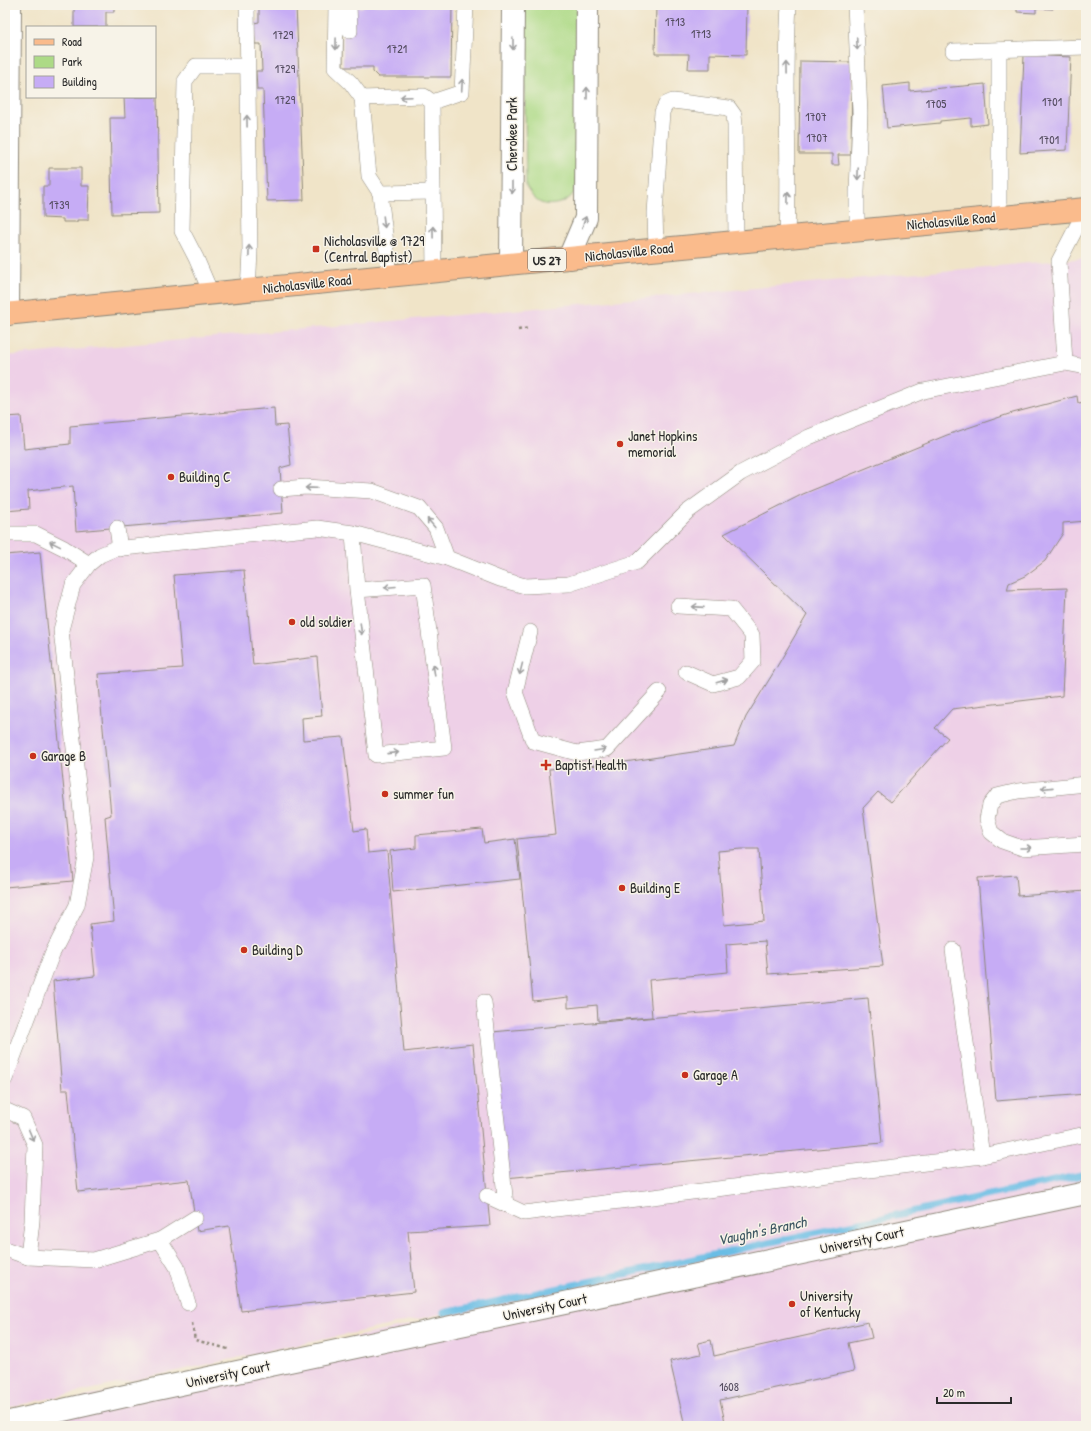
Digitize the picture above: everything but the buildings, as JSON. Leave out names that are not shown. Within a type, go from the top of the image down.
[{"type":"main road","name":"Nicholasville Road","points":[[6,314],[511,263],[1086,209]]},
{"type":"street","points":[[6,314],[10,5]]},
{"type":"street","name":"Cherokee Park","points":[[511,263],[513,5]]},
{"type":"street","points":[[569,258],[586,218],[587,5]]},
{"type":"street","name":"University Court","points":[[5,1423],[56,1418],[152,1390],[1086,1193]]},
{"type":"lane","points":[[247,5],[246,66],[250,252],[248,290]]},
{"type":"lane","points":[[336,5],[335,68],[351,82],[362,98],[369,176],[380,193],[390,276]]},
{"type":"lane","points":[[349,5],[350,31]]},
{"type":"lane","points":[[432,102],[462,92],[466,5]]},
{"type":"lane","points":[[787,237],[787,41],[789,5]]},
{"type":"lane","points":[[855,5],[860,113],[857,230]]},
{"type":"lane","points":[[952,51],[1086,47]]},
{"type":"lane","points":[[999,50],[999,216]]},
{"type":"lane","points":[[211,294],[196,258],[182,231],[185,81],[196,66],[246,66]]},
{"type":"lane","points":[[351,67],[351,82]]},
{"type":"lane","points":[[362,98],[424,96],[432,102]]},
{"type":"lane","points":[[656,249],[655,213],[662,112],[666,104],[673,101],[729,108],[734,115],[736,242]]},
{"type":"lane","points":[[432,102],[434,271]]},
{"type":"lane","points":[[380,193],[433,192]]},
{"type":"lane","points":[[1065,363],[1059,261],[1086,209]]},
{"type":"lane","points":[[5,1079],[52,954],[76,905],[86,857],[61,630],[73,585],[88,564],[100,555],[114,549],[317,528],[353,533],[447,558],[500,579],[525,586],[569,584],[638,562],[687,512],[741,473],[809,437],[923,392],[1065,363],[1086,367]]},
{"type":"lane","points":[[281,489],[306,487],[372,491],[419,508],[436,528],[447,558]]},
{"type":"lane","points":[[117,528],[120,549]]},
{"type":"lane","points":[[353,533],[357,590],[376,755],[444,748],[423,584],[357,590]]},
{"type":"lane","points":[[5,534],[36,534],[64,548],[88,564]]},
{"type":"lane","points":[[678,606],[731,609],[752,635],[753,661],[738,676],[713,684],[686,672]]},
{"type":"lane","points":[[530,632],[515,692],[534,741],[577,753],[607,749],[659,692]]},
{"type":"lane","points":[[1086,784],[1018,791],[997,796],[990,805],[988,819],[992,832],[1002,841],[1017,847],[1022,848],[1086,844]]},
{"type":"lane","points":[[953,950],[982,1156]]},
{"type":"lane","points":[[484,1002],[506,1205]]},
{"type":"lane","points":[[5,1110],[23,1118],[35,1145],[32,1221],[28,1257]]},
{"type":"lane","points":[[487,1196],[524,1213],[982,1156],[1086,1134]]},
{"type":"lane","points":[[5,1249],[28,1257],[94,1260],[160,1240],[195,1218]]},
{"type":"lane","points":[[160,1240],[177,1267],[188,1303]]},
{"type":"path","points":[[518,330],[528,328]]},
{"type":"path","points":[[188,1303],[195,1340],[232,1351]]},
{"type":"shaded area","name":"Baptist Health","points":[[1086,258],[1086,1426],[5,1426],[5,1415],[906,1214],[5,1408],[5,356]]},
{"type":"green space","points":[[524,5],[577,5],[577,181],[573,194],[567,200],[549,205],[536,200],[526,187]]},
{"type":"waterway","name":"Vaughn's Branch","points":[[444,1313],[1086,1174]]},
{"type":"place","name":"Nicholasville @ 1729 (Central Baptist)","points":[[316,249]]},
{"type":"place","name":"Janet Hopkins memorial","points":[[620,444]]},
{"type":"place","name":"Building C","points":[[171,477]]},
{"type":"place","name":"old soldier","points":[[292,622]]},
{"type":"place","name":"Garage B","points":[[33,756]]},
{"type":"place","name":"Baptist Health","points":[[546,765]]},
{"type":"place","name":"summer fun","points":[[385,794]]},
{"type":"place","name":"Building E","points":[[622,888]]},
{"type":"place","name":"Building D","points":[[244,950]]},
{"type":"place","name":"Garage A","points":[[685,1075]]},
{"type":"place","name":"University of Kentucky","points":[[792,1304]]}]
